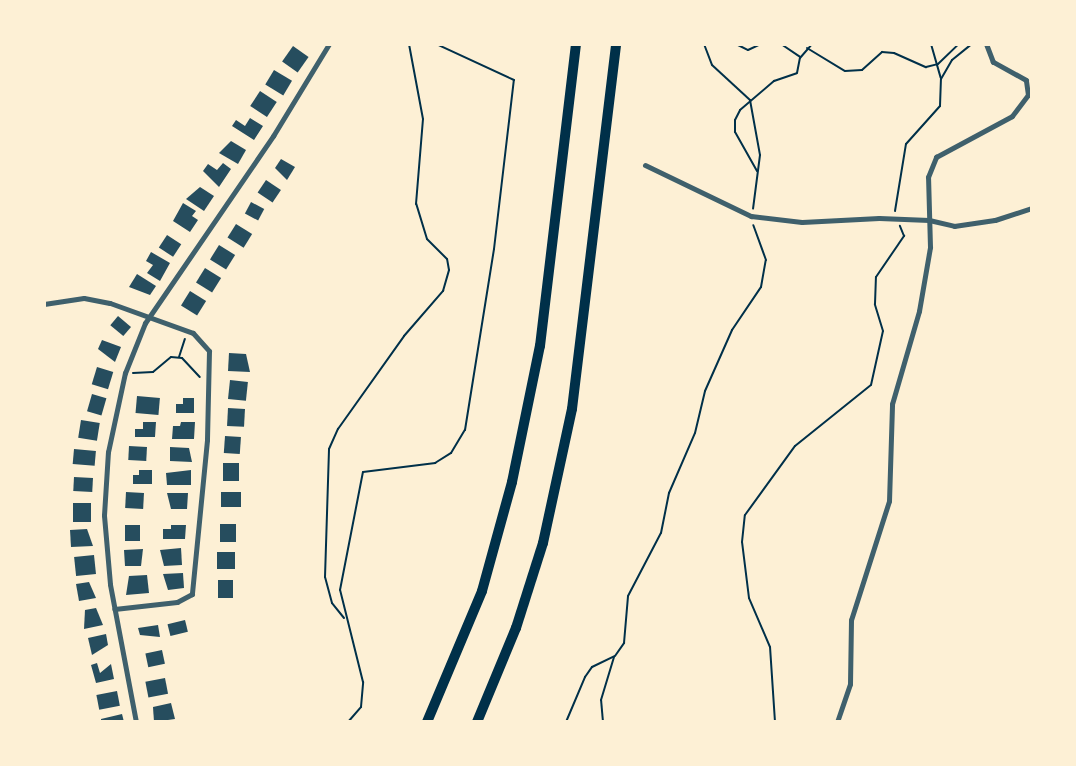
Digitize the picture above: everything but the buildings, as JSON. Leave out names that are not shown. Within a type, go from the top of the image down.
[{"type":"highway","points":[[427,722],[482,591],[512,482],[540,346],[576,44]]},
{"type":"highway","points":[[477,722],[516,628],[542,543],[572,409],[616,44]]},
{"type":"street","points":[[837,722],[850,684],[851,620],[889,501],[892,404],[919,311],[930,247],[928,177],[936,157],[1012,116],[1028,95],[1026,79],[993,62],[986,44]]},
{"type":"street","points":[[136,722],[114,609],[104,494],[108,452],[125,373],[151,315],[328,46]]},
{"type":"street","points":[[645,165],[751,216],[839,224],[898,219],[929,220],[954,226],[995,220],[1032,208]]},
{"type":"street","points":[[44,304],[94,299],[151,315],[188,331],[208,346],[210,379],[192,594],[177,602],[114,609]]},
{"type":"path","points":[[348,722],[361,707],[362,663],[344,619],[332,603],[325,577],[329,449],[338,429],[404,336],[443,291],[449,270],[447,260],[427,239],[416,204],[423,118],[409,44]]},
{"type":"path","points":[[344,619],[343,563],[363,472],[435,463],[451,453],[465,429],[490,279],[514,80],[436,44]]},
{"type":"path","points":[[603,722],[601,701],[615,656],[624,643],[634,579],[661,533],[669,493],[695,433],[718,359],[761,287],[766,260],[751,216],[758,172],[757,124],[750,100],[712,65],[704,44]]},
{"type":"path","points":[[736,44],[748,50],[761,44]]},
{"type":"path","points":[[781,44],[800,58]]},
{"type":"path","points":[[758,172],[735,132],[740,110],[774,81],[797,73],[800,58],[812,44]]},
{"type":"path","points":[[775,722],[770,648],[749,598],[742,542],[745,515],[795,446],[872,385],[883,331],[875,304],[876,277],[904,236],[895,212],[906,144],[940,106],[941,79],[931,44]]},
{"type":"path","points":[[807,48],[845,71],[862,70],[882,52],[894,53],[916,65],[938,64],[959,44]]},
{"type":"path","points":[[941,79],[952,60],[972,44]]},
{"type":"path","points":[[179,358],[188,331]]},
{"type":"path","points":[[125,373],[153,372],[165,360],[179,358]]},
{"type":"path","points":[[179,358],[198,377],[210,379]]},
{"type":"path","points":[[566,722],[592,667],[615,656]]}]
